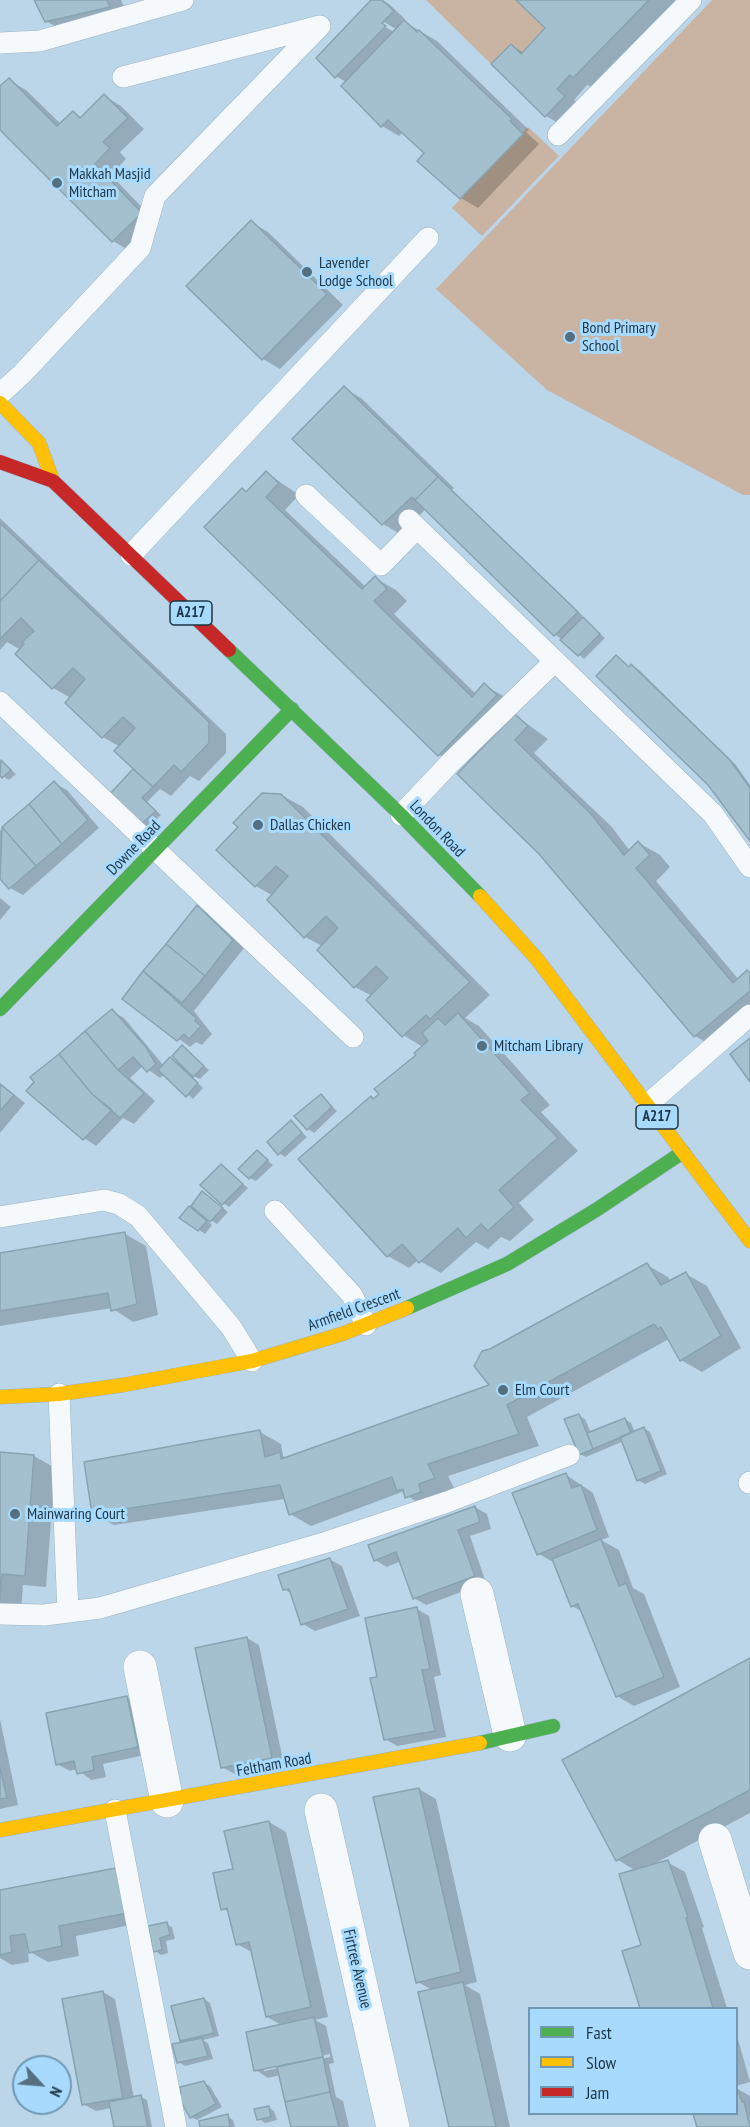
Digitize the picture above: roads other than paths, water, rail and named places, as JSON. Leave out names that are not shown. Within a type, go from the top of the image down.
[{"type":"street","name":"A217","points":[[0,403],[39,443],[53,481]]},
{"type":"street","name":"A217","points":[[0,462],[53,481]]},
{"type":"street","name":"London Road","points":[[53,481],[401,815],[500,917],[537,959],[750,1241]]},
{"type":"street","name":"Downe Road","points":[[0,1009],[292,709]]},
{"type":"street","name":"Armfield Crescent","points":[[0,1397],[59,1394],[123,1385],[252,1361],[366,1325],[507,1264],[596,1210],[683,1152]]},
{"type":"street","points":[[477,1594],[510,1735]]},
{"type":"street","points":[[140,1667],[167,1801]]},
{"type":"street","name":"Feltham Road","points":[[0,1830],[455,1749],[553,1726]]},
{"type":"street","name":"Firtree Avenue","points":[[321,1810],[393,2127]]},
{"type":"street","points":[[715,1840],[750,1953]]},
{"type":"lane","points":[[0,43],[40,41],[183,0]]},
{"type":"lane","points":[[558,135],[691,0]]},
{"type":"lane","points":[[0,394],[22,374],[140,248],[155,196],[320,26],[123,77]]},
{"type":"lane","points":[[131,555],[428,238]]},
{"type":"lane","points":[[306,495],[381,565],[413,524],[713,814],[750,867]]},
{"type":"lane","points":[[401,815],[450,763],[555,661]]},
{"type":"lane","points":[[0,702],[353,1038]]},
{"type":"lane","points":[[647,1105],[750,1015]]},
{"type":"lane","points":[[0,1216],[104,1200],[119,1204],[138,1216],[231,1327],[252,1361]]},
{"type":"lane","points":[[275,1211],[352,1295],[366,1325]]},
{"type":"lane","points":[[59,1394],[68,1612]]},
{"type":"lane","points":[[0,1614],[44,1615],[100,1608],[327,1542],[447,1502],[569,1455]]},
{"type":"lane","points":[[115,1810],[176,2127]]},
{"type":"place","name":"Makkah Masjid Mitcham","points":[[57,183]]},
{"type":"place","name":"Lavender Lodge School","points":[[307,272]]},
{"type":"place","name":"Bond Primary School","points":[[570,337]]},
{"type":"place","name":"Dallas Chicken","points":[[258,825]]},
{"type":"place","name":"Mitcham Library","points":[[482,1046]]},
{"type":"place","name":"Elm Court","points":[[503,1390]]},
{"type":"place","name":"Mainwaring Court","points":[[15,1514]]}]
